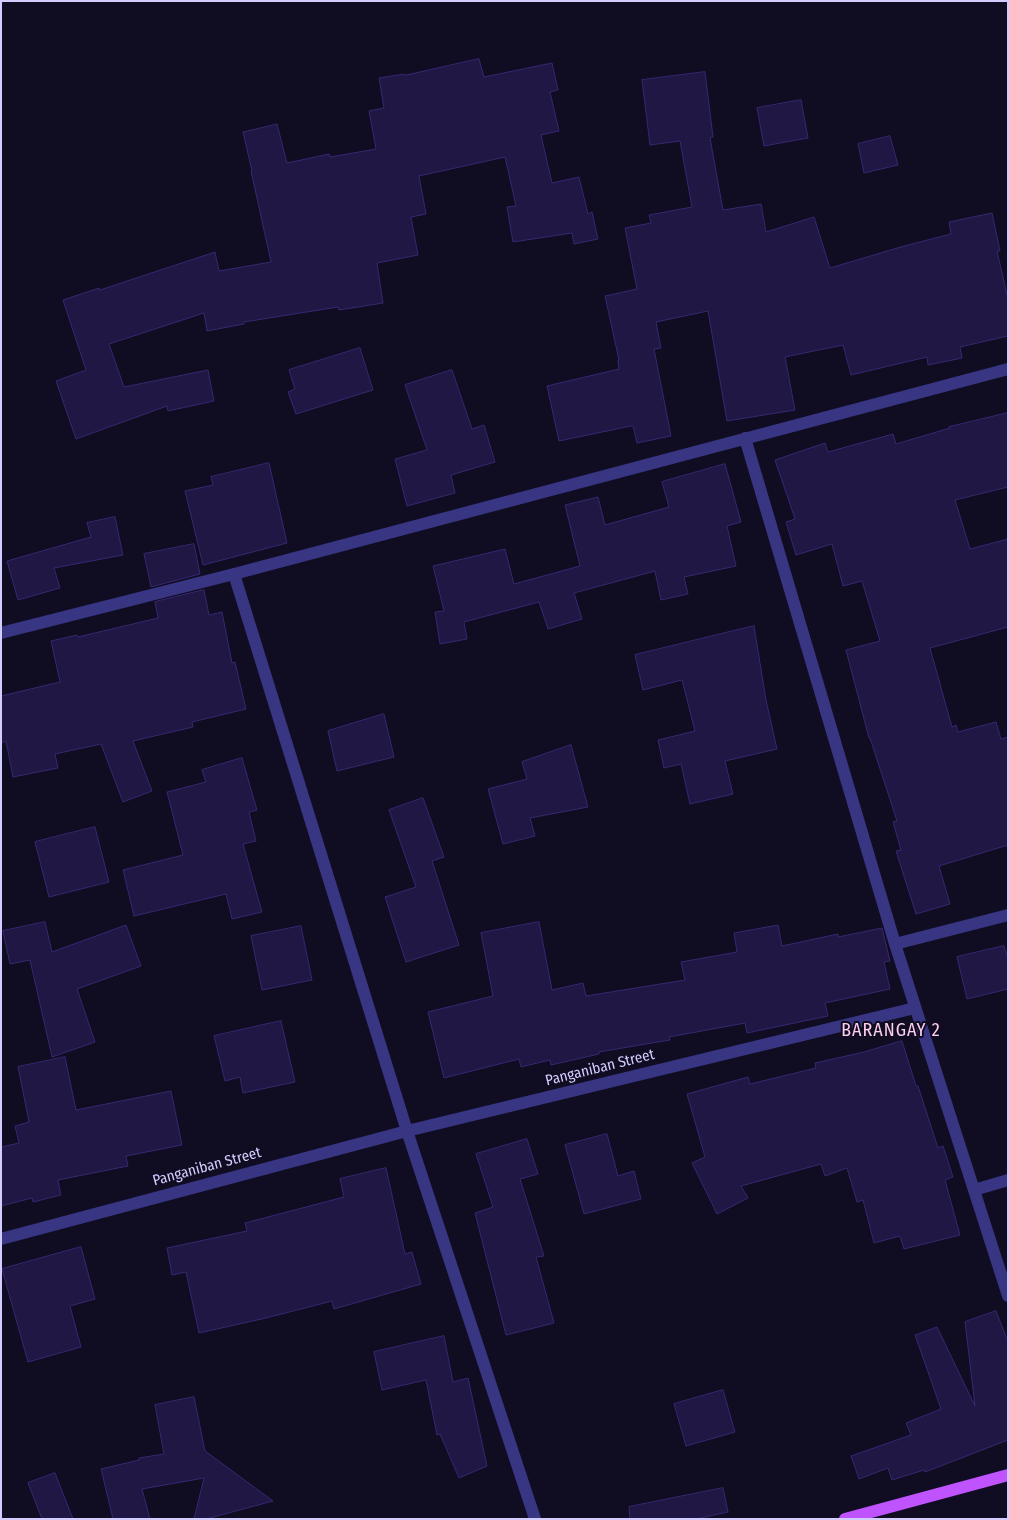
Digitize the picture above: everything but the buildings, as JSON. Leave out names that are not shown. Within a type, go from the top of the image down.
[{"type":"main road","points":[[845,1519],[1008,1475]]},
{"type":"street","points":[[1,633],[234,574],[1008,368]]},
{"type":"street","points":[[744,438],[895,944],[1008,1296]]},
{"type":"street","points":[[234,574],[407,1131],[534,1519]]},
{"type":"street","points":[[895,944],[1008,915]]},
{"type":"street","name":"Panganiban Street","points":[[1,1239],[407,1131],[916,1008]]},
{"type":"street","points":[[974,1190],[1008,1180]]},
{"type":"district","name":"BARANGAY 2","points":[[891,1031]]}]
